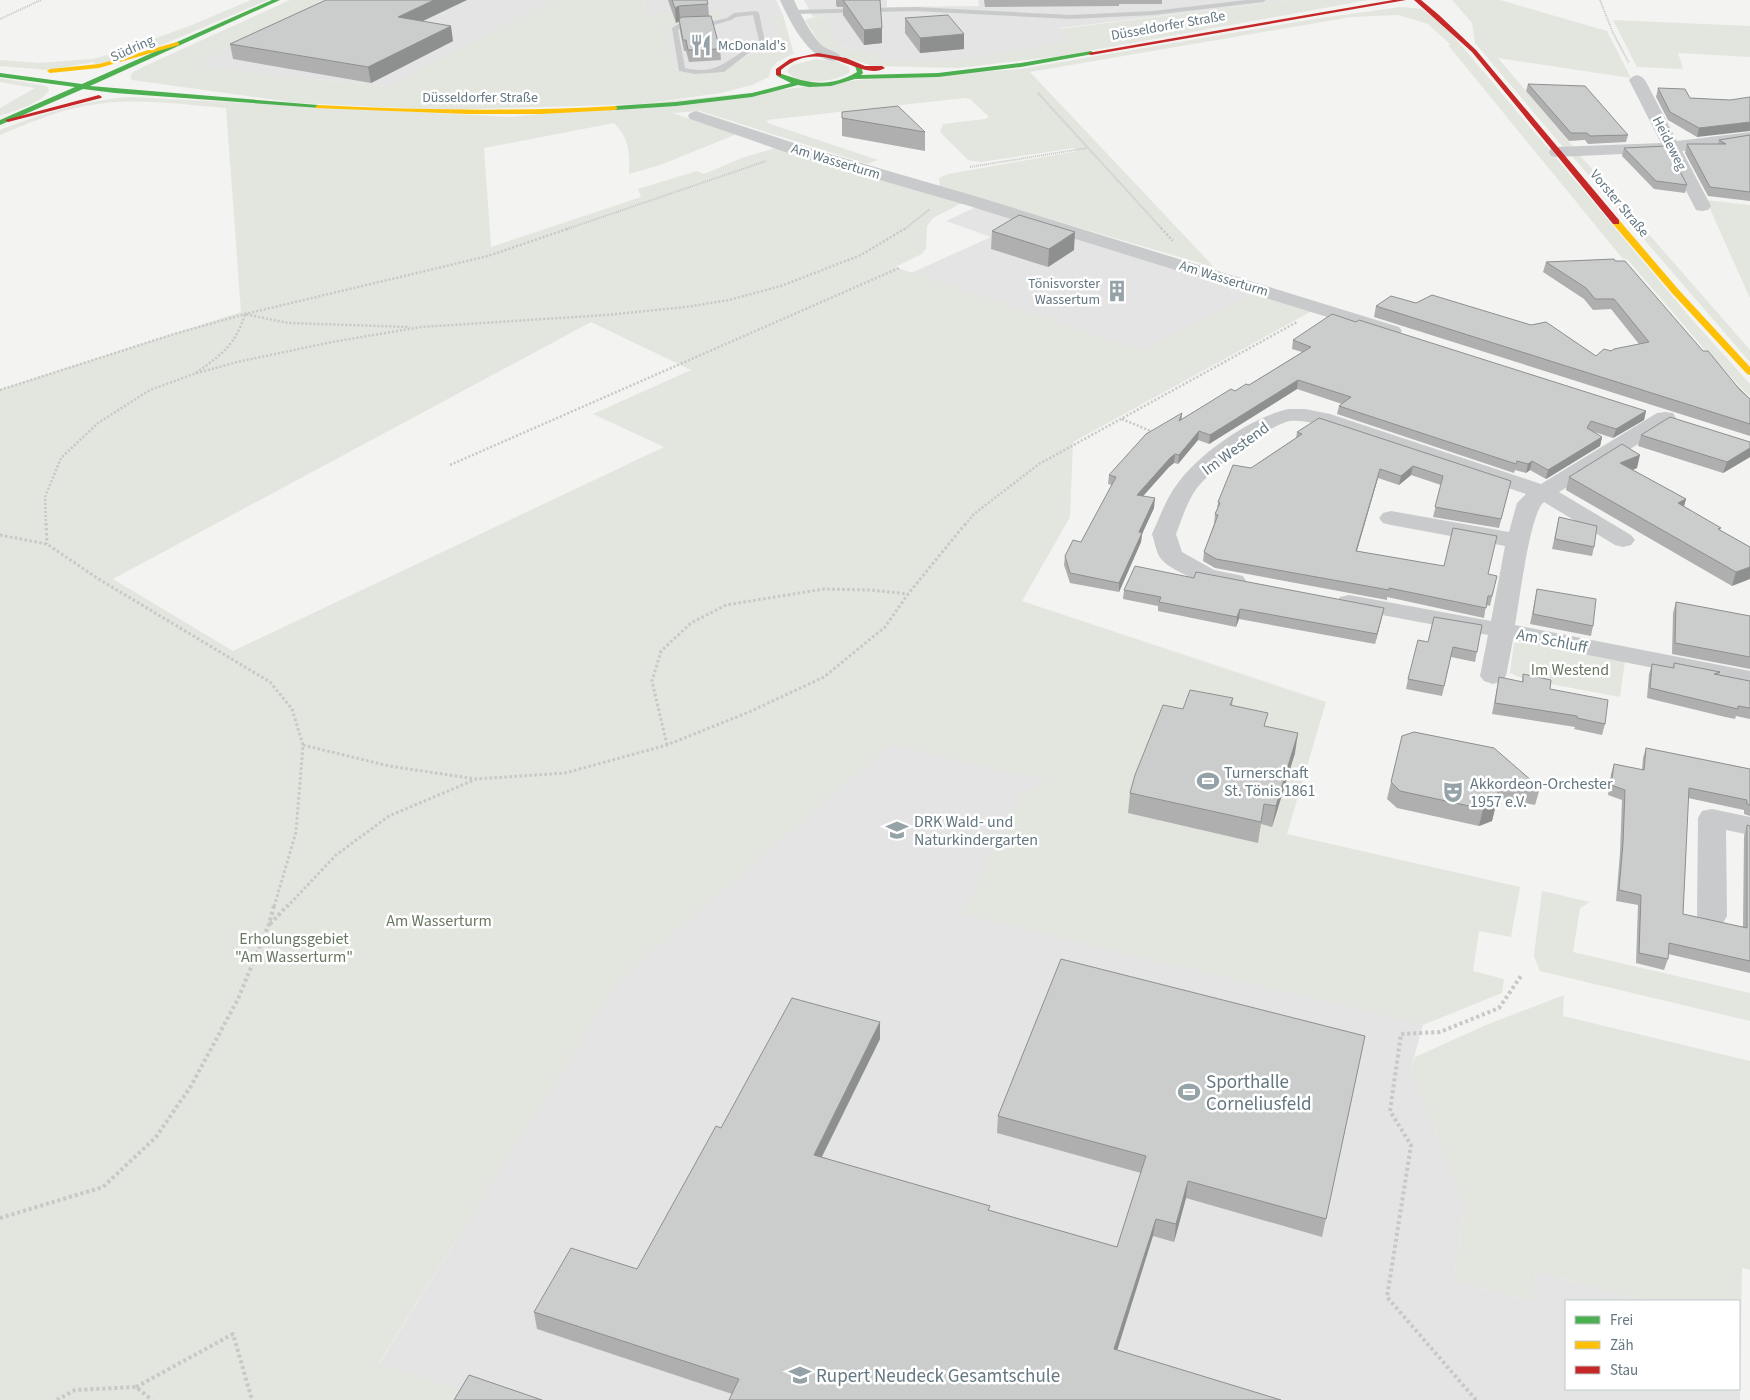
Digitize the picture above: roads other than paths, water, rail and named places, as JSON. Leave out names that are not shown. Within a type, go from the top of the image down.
[{"type":"main road","name":"Südring","points":[[4,121],[276,0]]},
{"type":"main road","name":"Düsseldorfer Straße","points":[[857,71],[938,75],[1021,65],[1403,0]]},
{"type":"main road","name":"Vorster Straße","points":[[1417,0],[1434,12],[1473,48],[1557,152],[1750,372]]},
{"type":"main road","name":"Vorster Straße","points":[[1464,25],[1473,48]]},
{"type":"main road","points":[[29,71],[91,68],[117,63],[177,44]]},
{"type":"main road","points":[[779,75],[797,83],[830,84],[848,81],[857,71],[853,62],[834,57],[796,59]]},
{"type":"main road","name":"Düsseldorfer Straße","points":[[707,100],[768,83],[779,75],[778,70],[780,66],[796,59]]},
{"type":"main road","name":"Düsseldorfer Straße","points":[[0,68],[100,79],[253,102]]},
{"type":"main road","name":"Düsseldorfer Straße","points":[[0,75],[152,95],[385,111],[494,113],[629,108],[752,95],[797,83]]},
{"type":"main road","points":[[4,121],[81,100],[115,95],[152,95]]},
{"type":"street","points":[[792,12],[818,50],[834,57]]},
{"type":"street","points":[[792,12],[801,51],[796,59]]},
{"type":"street","name":"Heideweg","points":[[1637,80],[1702,206]]},
{"type":"street","name":"Am Wasserturm","points":[[696,116],[800,150],[1414,338]]},
{"type":"street","points":[[1557,152],[1672,147],[1750,137]]},
{"type":"street","name":"Im Westend","points":[[1256,585],[1207,576],[1171,556],[1164,534],[1189,482],[1217,457],[1288,415],[1301,415],[1322,419],[1543,492],[1623,540]]},
{"type":"street","points":[[1493,676],[1518,541],[1528,503],[1665,418]]},
{"type":"street","points":[[1391,518],[1518,541]]},
{"type":"street","points":[[1325,598],[1502,630]]},
{"type":"street","name":"Am Schluff","points":[[1502,630],[1750,679]]},
{"type":"street","points":[[1712,916],[1712,818],[1750,826]]},
{"type":"lane","points":[[792,12],[917,12],[1070,17],[1153,13],[1263,0]]},
{"type":"lane","points":[[756,14],[764,46],[749,50],[721,70],[695,72],[682,69],[674,29],[680,25],[714,23],[729,19],[734,15],[756,14]]},
{"type":"place","name":"McDonald's","points":[[701,45]]},
{"type":"place","name":"Tönisvorster Wassertum","points":[[1117,291]]},
{"type":"place","name":"Turnerschaft St. Tönis 1861","points":[[1208,781]]},
{"type":"place","name":"Akkordeon-Orchester 1957 e.V.","points":[[1453,792]]},
{"type":"place","name":"DRK Wald- und Naturkindergarten","points":[[897,830]]},
{"type":"place","name":"Sporthalle Corneliusfeld","points":[[1189,1092]]},
{"type":"place","name":"Rupert Neudeck Gesamtschule","points":[[800,1375]]},
{"type":"park label","name":"Erholungsgebiet \"Am Wasserturm\"","points":[[294,947]]}]
